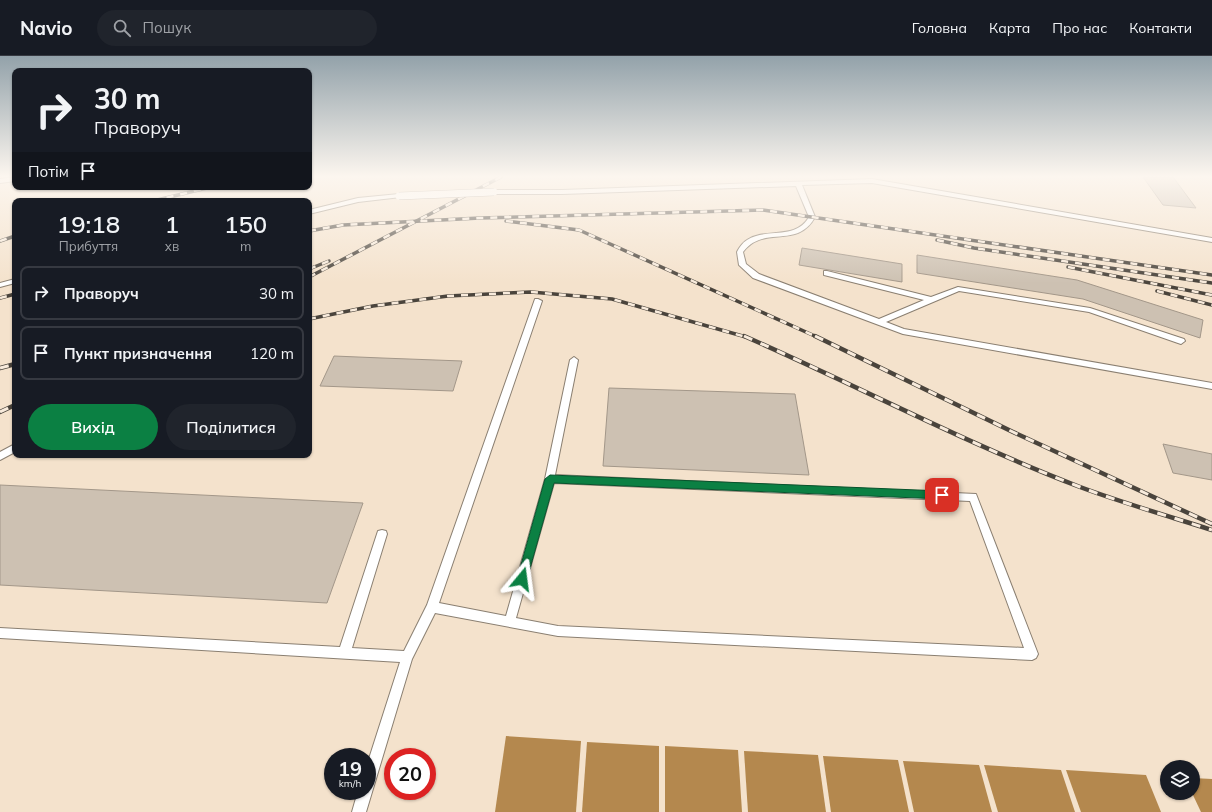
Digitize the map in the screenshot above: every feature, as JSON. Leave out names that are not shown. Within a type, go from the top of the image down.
[{"type":"lane","points":[[810,212],[812,217],[810,223],[803,230],[765,236],[748,242],[740,252],[743,265],[756,276],[903,330],[1212,386]]},
{"type":"lane","points":[[1052,212],[1212,240]]},
{"type":"lane","points":[[827,273],[932,300]]},
{"type":"lane","points":[[0,285],[12,282]]},
{"type":"lane","points":[[878,322],[958,289],[1090,310],[1182,341]]},
{"type":"lane","points":[[376,757],[407,657],[432,607],[538,301]]},
{"type":"lane","points":[[510,621],[550,479],[574,360]]},
{"type":"lane","points":[[0,456],[12,450]]},
{"type":"lane","points":[[432,607],[558,630],[1032,654],[973,497],[550,479]]},
{"type":"lane","points":[[344,654],[382,534]]},
{"type":"lane","points":[[0,633],[407,657]]},
{"type":"lane","points":[[359,812],[363,800]]},
{"type":"shaded area","points":[[0,212],[12,212],[12,458],[312,458],[312,212],[1212,212],[1212,812],[0,812]]},
{"type":"shaded area","points":[[506,736],[581,741],[576,812],[495,812]]},
{"type":"shaded area","points":[[587,742],[659,746],[659,812],[582,812]]},
{"type":"shaded area","points":[[665,746],[738,750],[742,812],[665,812]]},
{"type":"shaded area","points":[[744,751],[818,755],[826,812],[748,812]]},
{"type":"shaded area","points":[[823,756],[898,760],[909,812],[831,812]]},
{"type":"shaded area","points":[[903,761],[979,765],[992,812],[914,812]]},
{"type":"shaded area","points":[[984,765],[1061,770],[1075,812],[998,812]]},
{"type":"shaded area","points":[[1066,770],[1146,775],[1161,812],[1081,812]]},
{"type":"shaded area","points":[[1200,778],[1212,779],[1212,812],[1201,812],[1195,800],[1200,800]]},
{"type":"building","points":[[802,248],[902,264],[902,282],[799,265]]},
{"type":"building","points":[[917,255],[1077,280],[1203,320],[1200,338],[1083,299],[917,273]]},
{"type":"building","points":[[334,356],[462,361],[453,391],[320,386]]},
{"type":"building","points":[[609,388],[795,394],[809,475],[603,466]]},
{"type":"building","points":[[1163,444],[1212,454],[1212,480],[1173,473]]},
{"type":"building","points":[[0,485],[363,503],[327,603],[0,585]]},
{"type":"railway","points":[[416,221],[433,212]]},
{"type":"railway","points":[[416,221],[682,212]]},
{"type":"railway","points":[[779,212],[1212,275]]},
{"type":"railway","points":[[312,230],[343,225],[416,221]]},
{"type":"railway","points":[[312,275],[416,221]]},
{"type":"railway","points":[[506,221],[579,230],[817,337]]},
{"type":"railway","points":[[0,241],[12,237]]},
{"type":"railway","points":[[937,240],[974,248],[1212,283]]},
{"type":"railway","points":[[312,268],[329,261]]},
{"type":"railway","points":[[1068,267],[1212,295]]},
{"type":"railway","points":[[1157,291],[1212,305]]},
{"type":"railway","points":[[312,318],[373,306],[448,296],[531,292],[612,299],[746,337]]},
{"type":"railway","points":[[0,298],[12,295]]},
{"type":"railway","points":[[744,336],[953,433],[1037,470],[1080,487],[1212,530]]},
{"type":"railway","points":[[815,336],[1013,432],[1212,524]]},
{"type":"railway","points":[[0,368],[12,365]]},
{"type":"railway","points":[[0,412],[12,406]]},
{"type":"route","points":[[522,579],[550,479],[942,495]]}]
